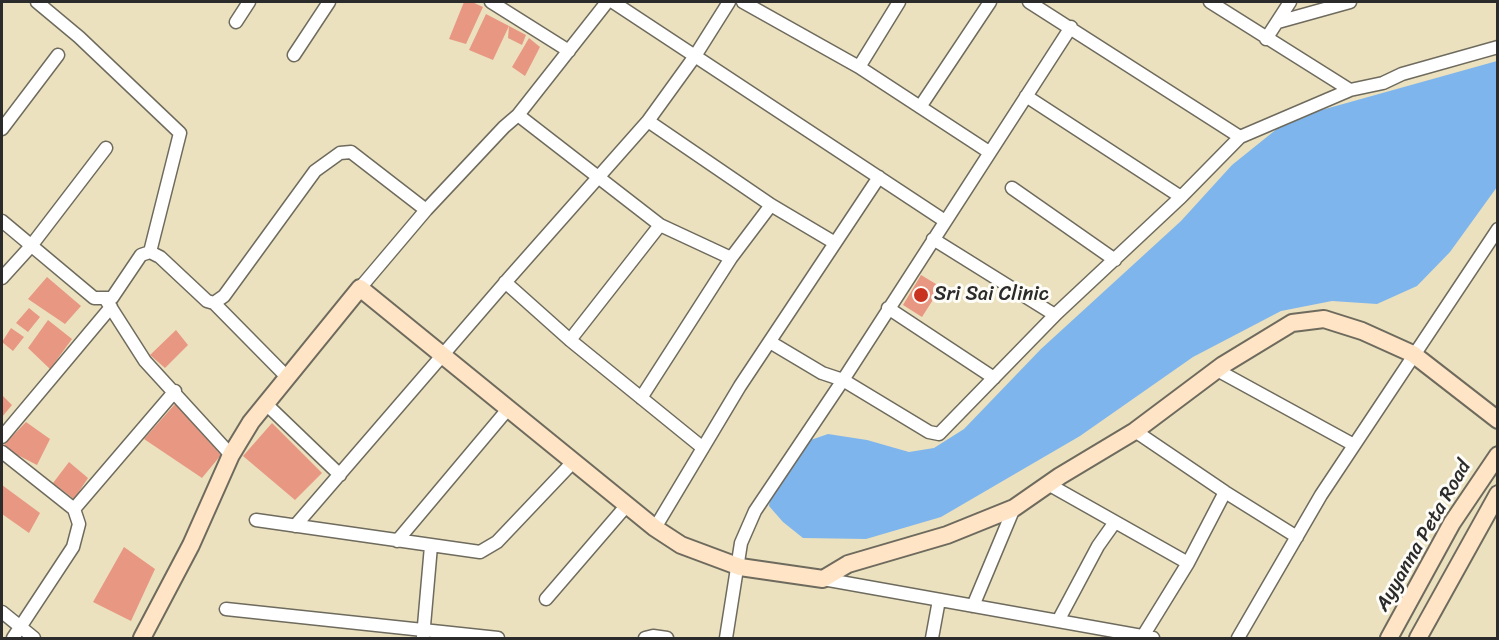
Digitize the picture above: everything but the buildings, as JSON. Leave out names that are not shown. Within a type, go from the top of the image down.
[{"type":"street","points":[[37,2],[79,37],[180,133],[150,252]]},
{"type":"street","points":[[236,22],[249,2]]},
{"type":"street","points":[[294,55],[329,2]]},
{"type":"street","points":[[491,2],[569,51]]},
{"type":"street","points":[[142,639],[191,545],[231,455],[265,403],[426,210],[504,126],[518,115],[607,2]]},
{"type":"street","points":[[613,2],[945,221]]},
{"type":"street","points":[[296,526],[505,282],[648,121],[695,56],[729,2]]},
{"type":"street","points":[[743,2],[859,67],[989,152]]},
{"type":"street","points":[[859,67],[899,2]]},
{"type":"street","points":[[920,107],[990,2]]},
{"type":"street","points":[[1029,2],[1240,137]]},
{"type":"street","points":[[1210,2],[1350,90]]},
{"type":"street","points":[[1266,39],[1290,2]]},
{"type":"street","points":[[1278,22],[1350,2]]},
{"type":"street","points":[[726,639],[740,567],[741,543],[755,511],[843,380],[1071,27]]},
{"type":"street","points":[[770,342],[822,373],[843,380],[934,434],[944,431],[1055,315],[1181,197],[1240,137],[1350,90],[1497,47]]},
{"type":"street","points":[[2,129],[58,54]]},
{"type":"street","points":[[1026,96],[1181,197]]},
{"type":"street","points":[[518,115],[660,225],[730,258]]},
{"type":"street","points":[[648,121],[771,205],[835,243]]},
{"type":"street","points":[[2,278],[31,246],[106,148]]},
{"type":"street","points":[[214,303],[224,296],[315,171],[340,153],[351,152],[426,210]]},
{"type":"street","points":[[655,528],[770,342],[879,177]]},
{"type":"street","points":[[1012,188],[1115,260]]},
{"type":"street","points":[[641,398],[730,258],[771,205]]},
{"type":"street","points":[[2,221],[87,294],[108,304],[145,361],[175,391],[231,455]]},
{"type":"street","points":[[570,340],[660,225]]},
{"type":"street","points":[[1238,639],[1354,445],[1497,229]]},
{"type":"street","points":[[933,239],[1055,315]]},
{"type":"street","points":[[2,437],[108,304],[141,255],[150,252],[160,257],[207,301],[214,303],[286,376]]},
{"type":"street","points":[[505,282],[570,340],[703,448]]},
{"type":"street","points":[[360,288],[655,528],[681,545],[740,567],[823,579],[1148,637],[1225,492]]},
{"type":"street","points":[[888,308],[994,378]]},
{"type":"street","points":[[823,579],[848,564],[947,535],[1014,508],[1048,484],[1135,431],[1217,370],[1280,328],[1314,318],[1362,331],[1413,354],[1497,420]]},
{"type":"street","points":[[1217,370],[1354,445]]},
{"type":"street","points":[[74,509],[175,391]]},
{"type":"street","points":[[265,403],[340,475]]},
{"type":"street","points":[[396,541],[508,409]]},
{"type":"street","points":[[1135,431],[1297,537]]},
{"type":"street","points":[[2,452],[74,509],[79,524],[73,547],[13,639]]},
{"type":"street","name":"Ayyanna Peta Road","points":[[1389,639],[1452,523],[1497,455]]},
{"type":"street","points":[[256,520],[474,552],[486,550],[573,462]]},
{"type":"street","points":[[1048,484],[1188,562]]},
{"type":"street","points":[[1418,639],[1497,494]]},
{"type":"street","points":[[546,599],[627,505]]},
{"type":"street","points":[[973,606],[1014,508]]},
{"type":"street","points":[[1058,621],[1098,546],[1115,522]]},
{"type":"street","points":[[423,634],[431,546]]},
{"type":"street","points":[[932,639],[939,600]]},
{"type":"street","points":[[226,609],[423,634],[498,639]]},
{"type":"street","points":[[2,612],[34,639]]},
{"type":"street","points":[[645,639],[653,636],[667,639]]},
{"type":"water","points":[[1497,61],[1497,187],[1450,252],[1417,286],[1377,304],[1332,301],[1281,311],[1193,357],[1080,436],[941,517],[866,539],[803,538],[783,522],[769,506],[772,487],[802,443],[828,434],[867,440],[909,452],[934,448],[964,429],[1041,349],[1181,221],[1232,165],[1278,128],[1318,111]]},
{"type":"place","name":"Sri Sai Clinic","points":[[921,295]]}]
